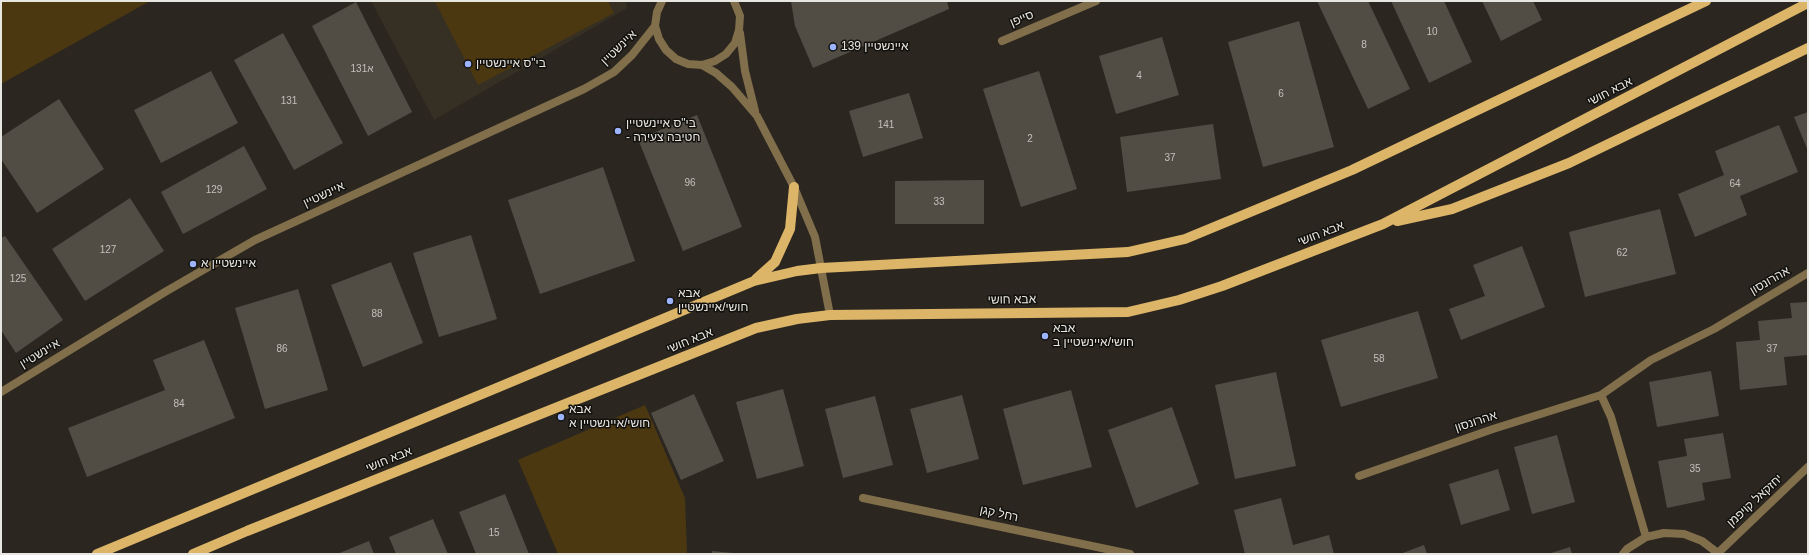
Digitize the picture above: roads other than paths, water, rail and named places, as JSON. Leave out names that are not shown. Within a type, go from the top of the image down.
[{"type":"main road","name":"אבא חושי","points":[[97,554],[754,281],[797,271],[822,268],[1128,252],[1185,239],[1352,170],[1706,1]]},
{"type":"main road","name":"אבא חושי","points":[[193,554],[264,524],[756,328],[797,319],[830,315],[1128,312],[1179,300],[1222,286],[1383,224],[1808,3]]},
{"type":"main road","points":[[1383,224],[1452,209],[1569,162],[1808,48]]},
{"type":"main road","points":[[754,281],[775,262],[790,229],[794,187]]},
{"type":"street","points":[[662,1],[657,12],[655,26],[659,39],[666,50],[676,59],[688,64],[702,65],[715,61],[726,54],[735,43],[739,30]]},
{"type":"street","name":"סייפן","points":[[1002,41],[1096,1]]},
{"type":"street","points":[[735,2],[740,16],[739,30],[745,72],[757,116],[794,187],[815,237],[830,315]]},
{"type":"street","name":"איינשטיין","points":[[1,392],[255,240],[584,90],[614,72],[637,49],[655,26]]},
{"type":"street","points":[[702,65],[716,73],[732,87],[757,116]]},
{"type":"street","name":"אהרונסון","points":[[1360,476],[1493,429],[1600,395],[1651,360],[1714,328],[1808,273]]},
{"type":"street","points":[[1600,395],[1611,417],[1646,538]]},
{"type":"street","name":"יחזקאל קויפמן","points":[[1718,553],[1808,468]]},
{"type":"street","name":"רחל קגן","points":[[863,498],[1130,554]]},
{"type":"street","points":[[1623,554],[1627,549],[1646,538],[1664,533],[1684,534],[1702,541],[1718,553]]},
{"type":"place","name":"איינשטיין 139","points":[[833,47]]},
{"type":"place","name":"בי\"ס איינשטיין","points":[[468,64]]},
{"type":"place","name":"בי\"ס איינשטיין - חטיבה צעירה","points":[[618,131]]},
{"type":"place","name":"איינשטיין א","points":[[193,264]]},
{"type":"place","name":"אבא חושי/איינשטיין","points":[[670,301]]},
{"type":"place","name":"אבא חושי/איינשטיין ב","points":[[1045,336]]},
{"type":"place","name":"אבא חושי/איינשטיין א","points":[[561,417]]}]
